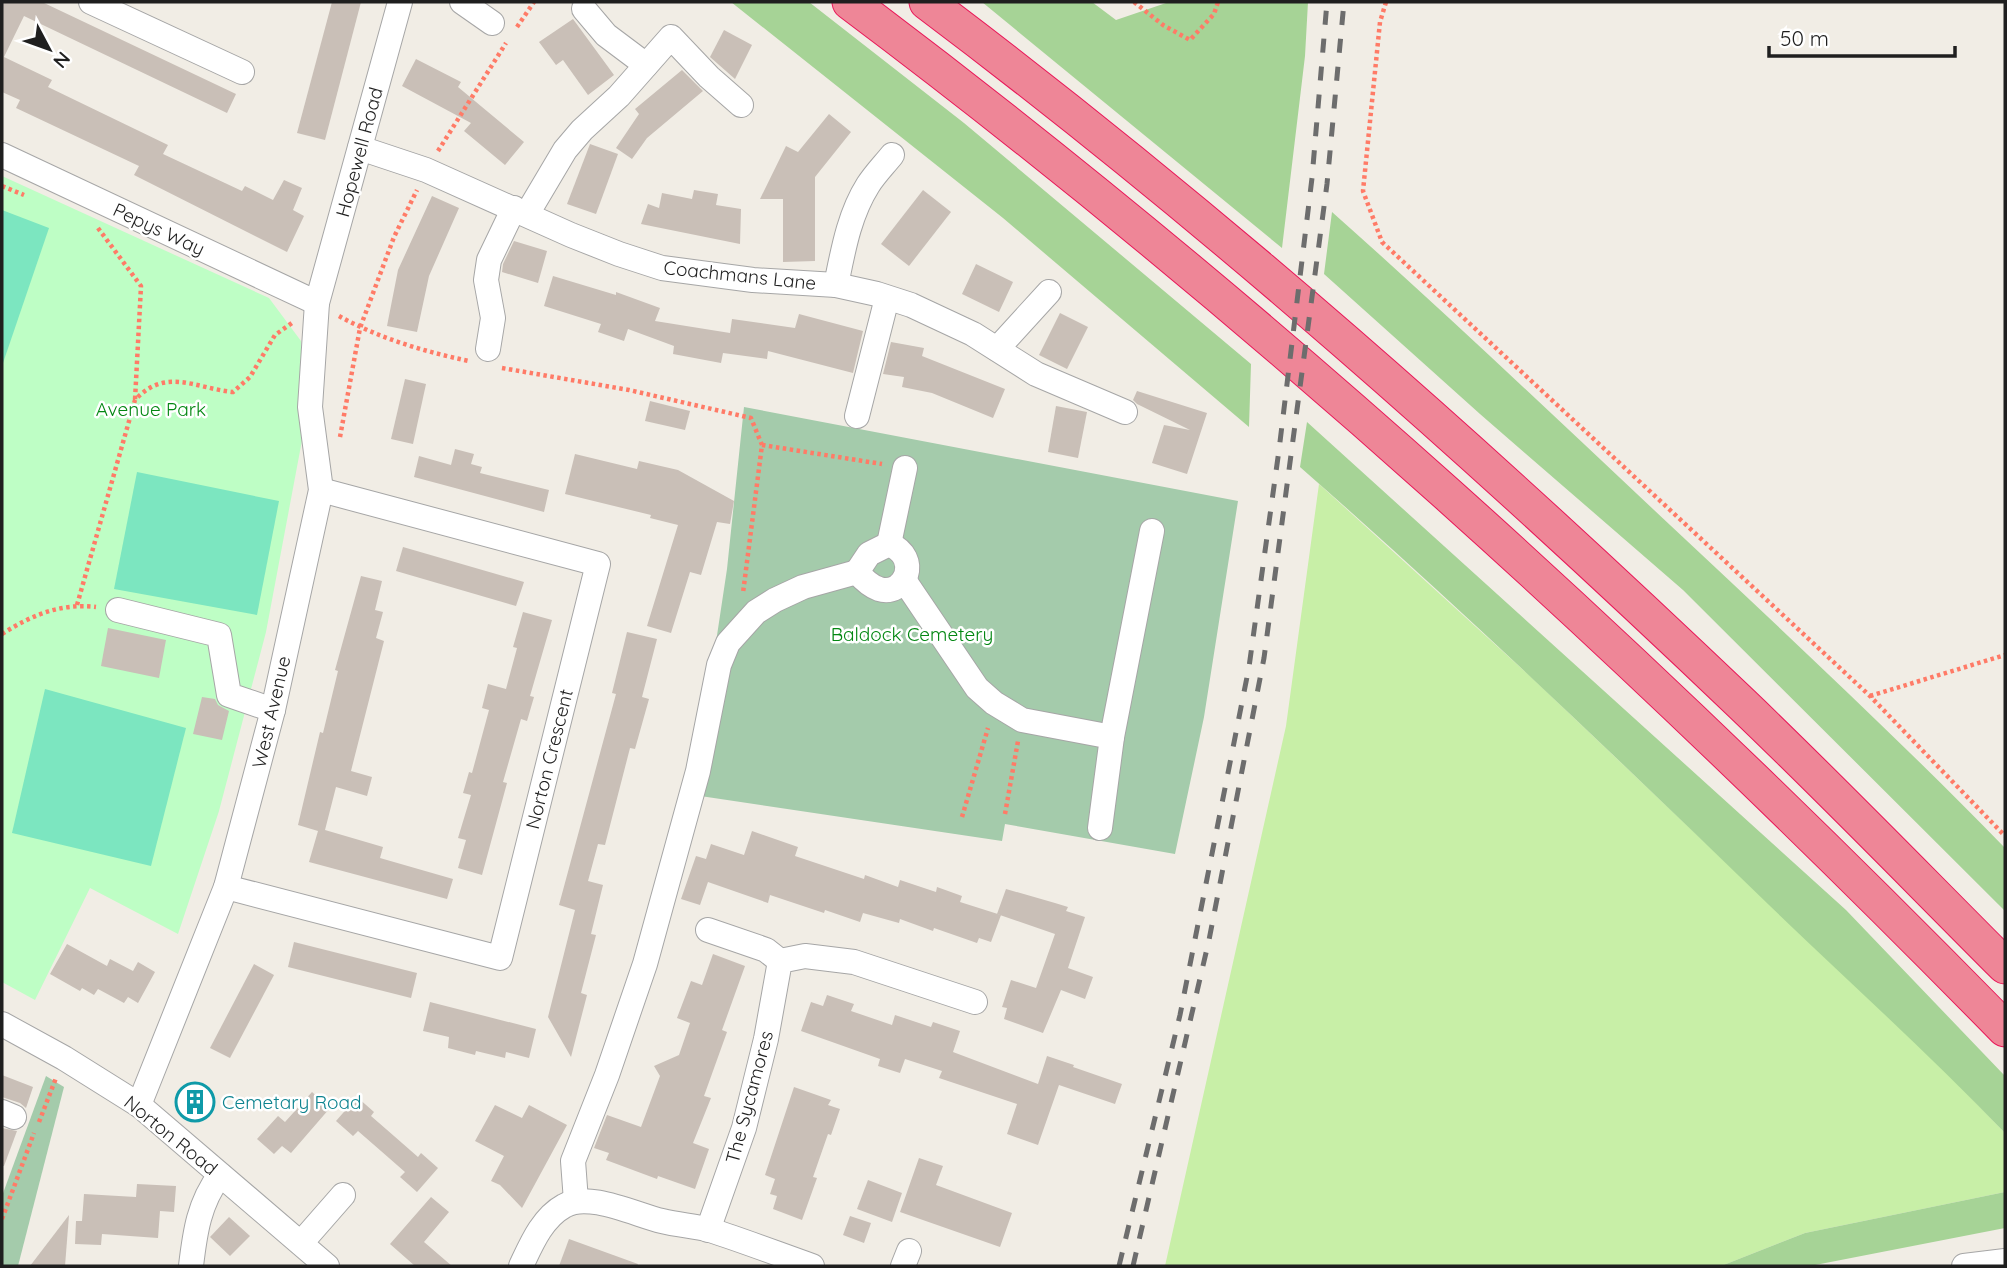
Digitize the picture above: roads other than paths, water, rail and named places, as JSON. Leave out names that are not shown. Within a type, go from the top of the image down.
[{"type":"highway","points":[[850,2],[1146,232],[1375,428],[1713,738],[2005,1029]]},
{"type":"highway","points":[[927,2],[1172,196],[1409,396],[1744,706],[2005,966]]},
{"type":"street","points":[[93,2],[242,72]]},
{"type":"street","name":"Hopewell Road","points":[[317,303],[400,2]]},
{"type":"street","points":[[462,2],[492,23]]},
{"type":"street","points":[[584,9],[606,35],[646,65]]},
{"type":"street","points":[[485,359],[493,318],[486,280],[489,260],[565,150],[671,37],[741,106]]},
{"type":"street","name":"Coachmans Lane","points":[[360,148],[426,170],[619,254],[662,268],[753,280],[836,285],[911,305],[973,334],[1045,378],[1125,412]]},
{"type":"street","name":"Pepys Way","points":[[2,155],[317,303]]},
{"type":"street","name":"Coachmans Lane","points":[[836,285],[848,231],[859,203],[869,184],[892,155]]},
{"type":"street","points":[[997,349],[1049,292]]},
{"type":"street","points":[[857,415],[887,298]]},
{"type":"street","name":"West Avenue","points":[[139,1105],[226,887],[273,709],[321,490],[310,407],[317,303]]},
{"type":"street","points":[[576,1200],[573,1161],[607,1075],[645,964],[698,771],[719,665],[727,643],[756,612],[775,600],[803,587],[857,572],[869,554],[888,544],[905,468]]},
{"type":"street","name":"Norton Crescent","points":[[226,887],[500,958],[595,577],[598,564],[321,490]]},
{"type":"street","points":[[1100,828],[1112,737],[1152,531]]},
{"type":"street","points":[[857,572],[867,583],[883,591],[891,590],[904,580],[908,571],[903,554],[888,544]]},
{"type":"street","points":[[904,580],[977,688],[994,703],[1022,720],[1112,737]]},
{"type":"street","points":[[118,610],[219,635],[229,695],[273,709]]},
{"type":"street","points":[[708,930],[766,950],[780,961],[805,956],[854,962],[975,1002]]},
{"type":"street","name":"The Sycamores","points":[[708,1230],[744,1128],[780,961]]},
{"type":"street","name":"Norton Road","points":[[2,1024],[64,1058],[139,1105],[327,1266]]},
{"type":"street","points":[[191,1266],[196,1224],[208,1192],[220,1175]]},
{"type":"street","points":[[301,1244],[343,1195]]},
{"type":"street","points":[[521,1266],[533,1240],[549,1218],[563,1206],[576,1200],[600,1203],[662,1221],[708,1230],[812,1266]]},
{"type":"street","points":[[1964,1266],[2005,1261]]},
{"type":"railway","points":[[1119,1266],[1180,1015],[1249,667],[1312,178],[1327,2]]},
{"type":"railway","points":[[1133,1266],[1209,940],[1264,658],[1327,184],[1344,2]]},
{"type":"place","name":"Cemetary Road","points":[[195,1102]]},
{"type":"park label","name":"Avenue Park","points":[[151,409]]},
{"type":"park label","name":"Baldock Cemetery","points":[[912,634]]}]
